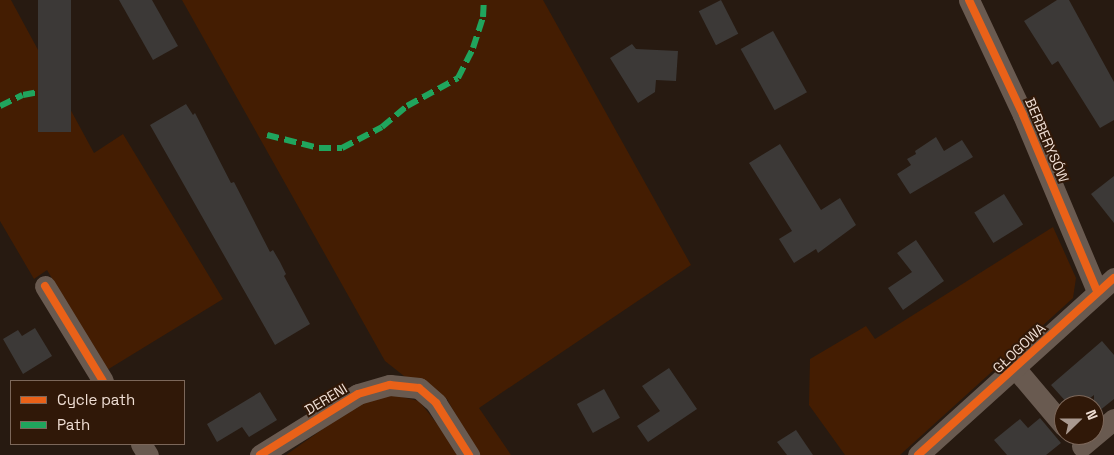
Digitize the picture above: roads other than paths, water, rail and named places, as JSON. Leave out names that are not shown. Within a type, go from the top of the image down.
[{"type":"street","name":"BERBERYSÓW","points":[[969,0],[1023,115],[1097,291]]},
{"type":"street","name":"GŁOGOWA","points":[[918,455],[1097,291],[1114,278]]},
{"type":"street","points":[[45,286],[102,380]]},
{"type":"street","points":[[1015,368],[1054,414]]},
{"type":"street","name":"DERENI","points":[[260,455],[358,394],[390,385],[418,388],[436,402],[469,455]]},
{"type":"street","points":[[1104,427],[1114,419]]}]
